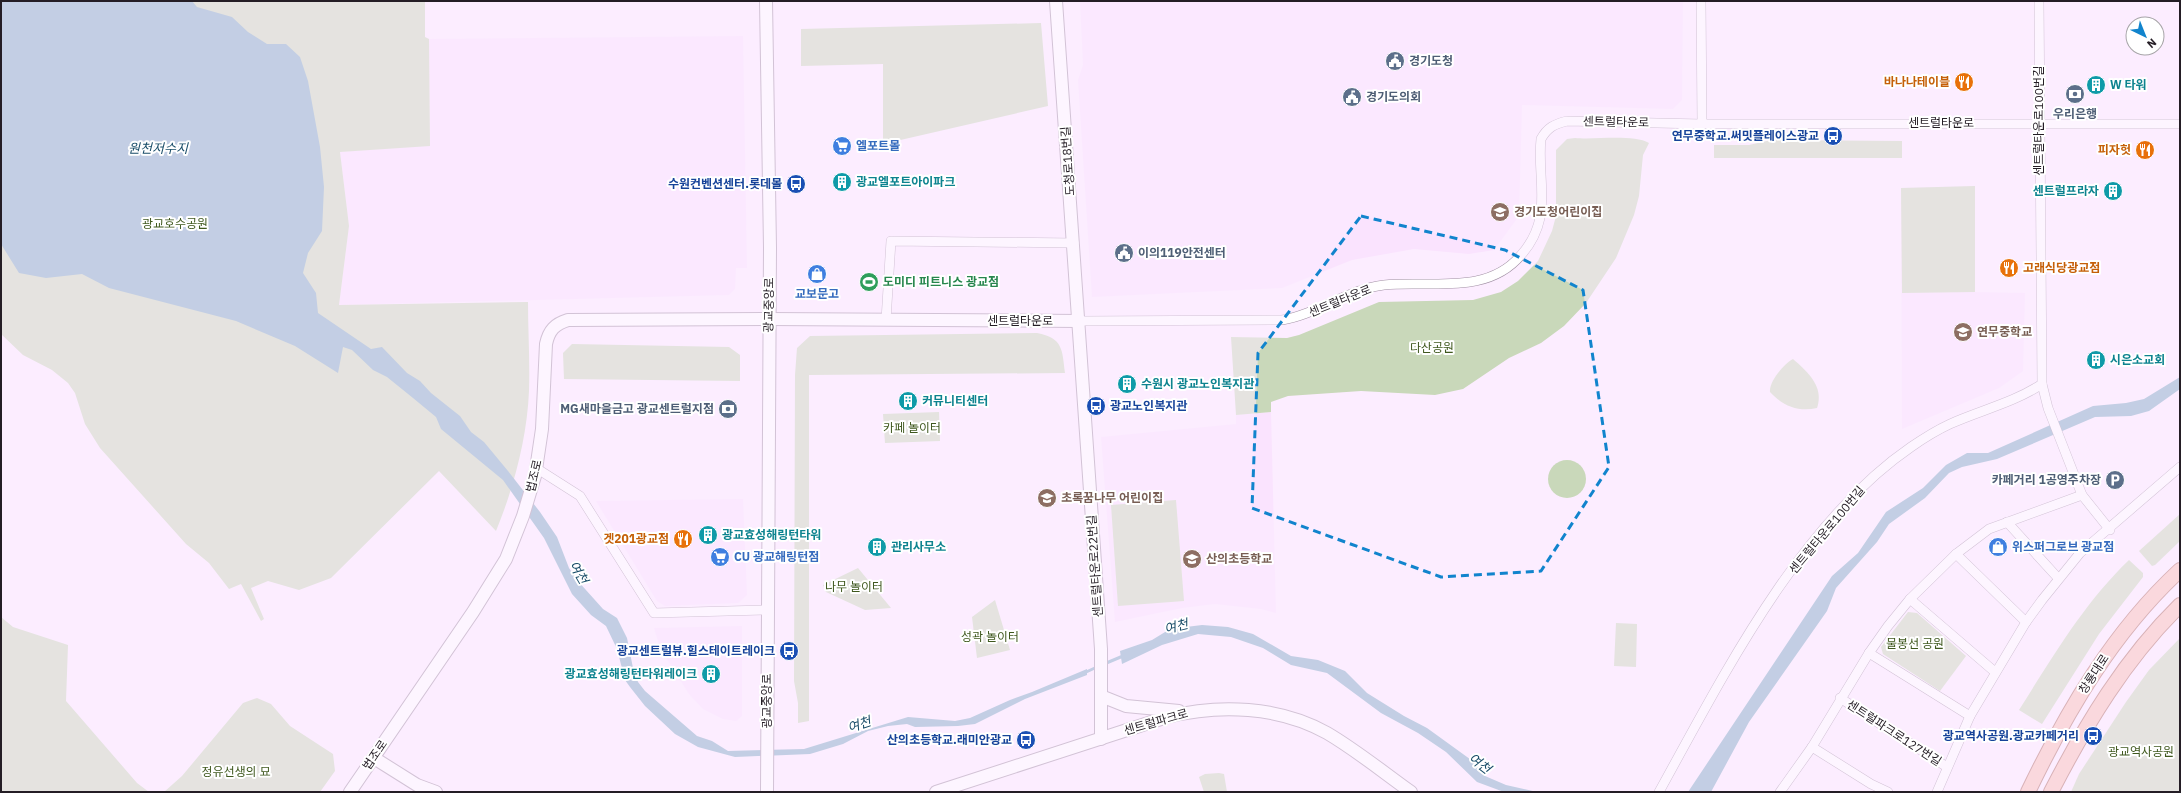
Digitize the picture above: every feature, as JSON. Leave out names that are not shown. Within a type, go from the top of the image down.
[{"type":"main road","name":"창룡대로","points":[[2028,792],[2068,715],[2105,656],[2124,630],[2180,570]]},
{"type":"main road","name":"창룡대로","points":[[2051,792],[2086,726],[2114,683],[2145,642],[2180,605]]},
{"type":"street","name":"광교중앙로","points":[[766,1],[770,248],[768,319],[767,789]]},
{"type":"street","name":"도청로18번길","points":[[1056,1],[1080,321]]},
{"type":"street","points":[[1701,1],[1702,124]]},
{"type":"street","name":"센트럴타운로100번길","points":[[1658,792],[1735,656],[1768,604],[1801,558],[1854,496],[1890,463],[1930,435],[1950,424],[2025,395],[2042,384],[2039,1]]},
{"type":"street","name":"센트럴타운로","points":[[768,319],[1080,321],[1282,320],[1310,313],[1376,286],[1462,283],[1488,279],[1499,274],[1516,261],[1528,248],[1536,230],[1541,200],[1541,139],[1545,131],[1552,126],[1567,121],[1702,124],[2180,124]]},
{"type":"street","points":[[886,320],[891,241],[1074,243]]},
{"type":"street","name":"법조로","points":[[350,792],[473,612],[506,559],[523,516],[536,472],[542,429],[546,344],[548,335],[558,323],[568,320],[768,319]]},
{"type":"street","name":"센트럴타운로22번길","points":[[1080,321],[1102,649],[1101,739]]},
{"type":"street","points":[[2042,384],[2050,414],[2082,495],[2110,530]]},
{"type":"street","name":"센트럴파크로127번길","points":[[1937,792],[1970,716],[2026,622],[2058,578],[2080,553],[2110,530],[2180,467]]},
{"type":"street","points":[[536,472],[580,496],[654,613],[767,610]]},
{"type":"street","name":"센트럴파크로127번길","points":[[1783,791],[1812,747],[1840,698],[1869,652],[1910,599],[1956,554],[1989,530],[2082,495]]},
{"type":"street","points":[[2007,522],[2058,578]]},
{"type":"street","points":[[1956,554],[2026,622]]},
{"type":"street","points":[[1910,599],[1995,672]]},
{"type":"street","points":[[1869,652],[1970,716]]},
{"type":"street","points":[[1101,695],[1126,706],[1190,712]]},
{"type":"street","name":"센트럴파크로127번길","points":[[1840,698],[1947,767]]},
{"type":"street","name":"센트럴파크로","points":[[936,792],[1156,720],[1190,712],[1244,710],[1278,714],[1303,722],[1336,738],[1411,792]]},
{"type":"street","points":[[1812,747],[1870,788],[1888,792]]},
{"type":"street","points":[[374,758],[417,785],[436,792]]},
{"type":"highlighted area","points":[[1361,216],[1505,250],[1583,290],[1609,467],[1541,571],[1441,577],[1252,508],[1258,353]]},
{"type":"shaded area","points":[[1080,1],[1683,1],[1682,100],[1673,109],[1522,105],[1519,216],[1494,250],[1469,254],[1414,249],[1352,260],[1282,288],[1092,297],[1078,80],[1083,65]]},
{"type":"shaded area","points":[[743,36],[747,268],[736,268],[735,289],[729,295],[339,305],[349,226],[340,152],[430,145],[429,39]]},
{"type":"shaded area","name":"연무중학교","points":[[1975,186],[1975,292],[2025,293],[2023,371],[1999,388],[1902,429],[1901,188]]},
{"type":"shaded area","name":"산의초등학교","points":[[1271,412],[1276,613],[1261,609],[1215,604],[1182,608],[1115,622],[1101,437],[1236,424],[1236,415]]},
{"type":"shaded area","points":[[743,499],[747,595],[738,603],[665,606],[657,601],[596,501]]},
{"type":"shaded area","points":[[742,626],[742,716],[736,721],[723,719],[703,709],[689,694],[660,648],[654,628]]},
{"type":"green space","name":"광교호수공원","points":[[1,1],[425,1],[425,37],[429,39],[430,146],[340,152],[349,226],[339,305],[528,302],[529,391],[526,427],[514,480],[496,531],[439,471],[331,578],[299,590],[268,581],[251,588],[264,619],[261,621],[241,584],[229,589],[209,563],[186,544],[100,448],[85,424],[75,393],[68,383],[52,370],[23,355],[1,334]]},
{"type":"green space","points":[[1041,23],[1048,106],[883,144],[883,64],[801,66],[801,29]]},
{"type":"green space","name":"다산공원","points":[[1624,138],[1642,140],[1649,143],[1643,155],[1639,196],[1634,215],[1616,258],[1586,303],[1564,326],[1541,343],[1509,358],[1463,389],[1435,395],[1361,391],[1288,396],[1271,402],[1271,412],[1236,415],[1231,337],[1287,338],[1299,335],[1379,302],[1473,300],[1501,292],[1518,281],[1538,261],[1552,231],[1556,216],[1556,150],[1567,139]]},
{"type":"green space","points":[[1771,140],[1902,141],[1902,158],[1714,158],[1714,145],[1749,145]]},
{"type":"green space","points":[[1975,186],[1975,292],[1902,293],[1901,188]]},
{"type":"green space","points":[[1037,333],[1052,338],[1060,346],[1065,373],[809,375],[809,721],[798,723],[798,703],[794,681],[795,375],[797,348],[810,336]]},
{"type":"green space","points":[[572,344],[729,347],[740,355],[740,381],[564,379],[563,353]]},
{"type":"green space","points":[[1793,359],[1809,375],[1817,387],[1819,400],[1817,408],[1803,409],[1791,407],[1780,401],[1770,392],[1774,378],[1785,365]]},
{"type":"green space","name":"카페 놀이터","points":[[939,412],[940,441],[885,443],[883,414]]},
{"type":"green space","points":[[1563,460],[1571,460],[1581,465],[1585,472],[1585,486],[1581,493],[1571,498],[1563,498],[1553,493],[1551,490],[1548,483],[1548,475],[1553,465],[1556,463]]},
{"type":"green space","points":[[1176,500],[1184,601],[1118,606],[1111,505]]},
{"type":"green space","points":[[2180,514],[2180,541],[2155,565],[2152,566],[2139,551]]},
{"type":"green space","points":[[2129,560],[2143,573],[2143,577],[2099,634],[2042,724],[2019,710],[2056,651],[2083,613],[2097,594]]},
{"type":"green space","name":"나무 놀이터","points":[[858,568],[891,608],[865,610],[826,592],[823,585]]},
{"type":"green space","name":"성곽 놀이터","points":[[995,600],[1010,650],[977,658],[972,617]]},
{"type":"green space","name":"물봉선 공원","points":[[1908,612],[1917,613],[1966,656],[1940,691],[1883,654],[1881,647]]},
{"type":"green space","points":[[1,617],[13,627],[68,645],[66,701],[137,783],[149,792],[1,792]]},
{"type":"green space","points":[[1616,623],[1637,624],[1636,667],[1614,666]]},
{"type":"green space","name":"광교역사공원","points":[[2180,638],[2180,792],[2071,792],[2079,774],[2126,702],[2149,670]]},
{"type":"green space","name":"정유선생의 묘","points":[[257,698],[271,704],[290,726],[333,754],[335,771],[320,792],[164,792],[182,776],[243,703]]},
{"type":"green space","points":[[1205,774],[1224,774],[1227,792],[1204,792],[1199,777]]},
{"type":"water","name":"원천저수지","points":[[1,1],[192,1],[197,7],[232,17],[248,32],[267,44],[286,44],[300,57],[308,81],[320,147],[324,187],[322,231],[308,253],[303,273],[316,293],[318,313],[371,349],[382,347],[407,373],[420,381],[431,393],[460,416],[471,432],[484,442],[540,512],[557,537],[569,568],[577,580],[603,609],[617,618],[627,638],[633,668],[638,682],[645,691],[697,736],[712,741],[728,751],[804,749],[908,717],[955,721],[970,718],[1087,669],[1087,675],[1025,699],[975,724],[915,727],[907,724],[888,726],[868,731],[843,744],[810,754],[735,757],[698,747],[675,734],[645,706],[625,680],[617,649],[606,626],[591,615],[572,594],[544,538],[503,480],[441,429],[436,417],[387,377],[373,370],[352,350],[343,347],[338,373],[295,346],[236,321],[109,288],[82,274],[46,278],[19,273],[1,244]]},
{"type":"water","points":[[2180,377],[2180,389],[2149,411],[2131,416],[2095,417],[1997,459],[1962,467],[1949,473],[1925,498],[1889,524],[1877,542],[1836,588],[1827,611],[1749,722],[1711,792],[1688,792],[1832,576],[1858,553],[1886,512],[1923,488],[1946,465],[1967,453],[1988,453],[2093,406],[2126,403],[2144,399]]},
{"type":"water","points":[[1202,625],[1228,627],[1253,634],[1291,656],[1318,660],[1345,671],[1367,693],[1404,716],[1427,728],[1474,762],[1485,776],[1506,785],[1537,792],[1504,792],[1477,782],[1446,752],[1418,733],[1381,713],[1327,673],[1291,665],[1263,648],[1231,637],[1198,634],[1162,645],[1122,664],[1120,651],[1152,640],[1170,629]]},
{"type":"waterway","name":"여천","points":[[1104,664],[1123,656]]},
{"type":"waterway","name":"여천","points":[[1084,673],[1097,667]]},
{"type":"place","name":"경기도청","points":[[1395,61]]},
{"type":"place","name":"바나나테이블","points":[[1964,82]]},
{"type":"place","name":"W 타워","points":[[2096,85]]},
{"type":"place","name":"우리은행","points":[[2075,94]]},
{"type":"place","name":"경기도의회","points":[[1352,97]]},
{"type":"place","name":"연무중학교.써밋플레이스광교","points":[[1833,136]]},
{"type":"place","name":"엘포트몰","points":[[842,146]]},
{"type":"place","name":"피자헛","points":[[2145,150]]},
{"type":"place","name":"광교엘포트아이파크","points":[[842,182]]},
{"type":"place","name":"수원컨벤션센터.롯데몰","points":[[796,184]]},
{"type":"place","name":"센트럴프라자","points":[[2113,191]]},
{"type":"place","name":"경기도청어린이집","points":[[1500,212]]},
{"type":"place","name":"이의119안전센터","points":[[1124,253]]},
{"type":"place","name":"고래식당광교점","points":[[2009,268]]},
{"type":"place","name":"교보문고","points":[[817,274]]},
{"type":"place","name":"도미디 피트니스 광교점","points":[[869,282]]},
{"type":"place","name":"연무중학교","points":[[1963,332]]},
{"type":"place","name":"시은소교회","points":[[2096,360]]},
{"type":"place","name":"수원시 광교노인복지관","points":[[1127,384]]},
{"type":"place","name":"커뮤니티센터","points":[[908,401]]},
{"type":"place","name":"광교노인복지관","points":[[1096,406]]},
{"type":"place","name":"MG새마을금고 광교센트럴지점","points":[[728,409]]},
{"type":"place","name":"카페거리 1공영주차장","points":[[2115,480]]},
{"type":"place","name":"초록꿈나무 어린이집","points":[[1047,498]]},
{"type":"place","name":"광교효성해링턴타워","points":[[708,535]]},
{"type":"place","name":"겟201광교점","points":[[683,539]]},
{"type":"place","name":"관리사무소","points":[[877,547]]},
{"type":"place","name":"위스퍼그로브 광교점","points":[[1998,547]]},
{"type":"place","name":"CU 광교해링턴점","points":[[720,557]]},
{"type":"place","name":"산의초등학교","points":[[1192,559]]},
{"type":"place","name":"광교센트럴뷰.힐스테이트레이크","points":[[789,651]]},
{"type":"place","name":"광교효성해링턴타워레이크","points":[[711,674]]},
{"type":"place","name":"광교역사공원.광교카페거리","points":[[2093,736]]},
{"type":"place","name":"산의초등학교.래미안광교","points":[[1026,740]]}]
